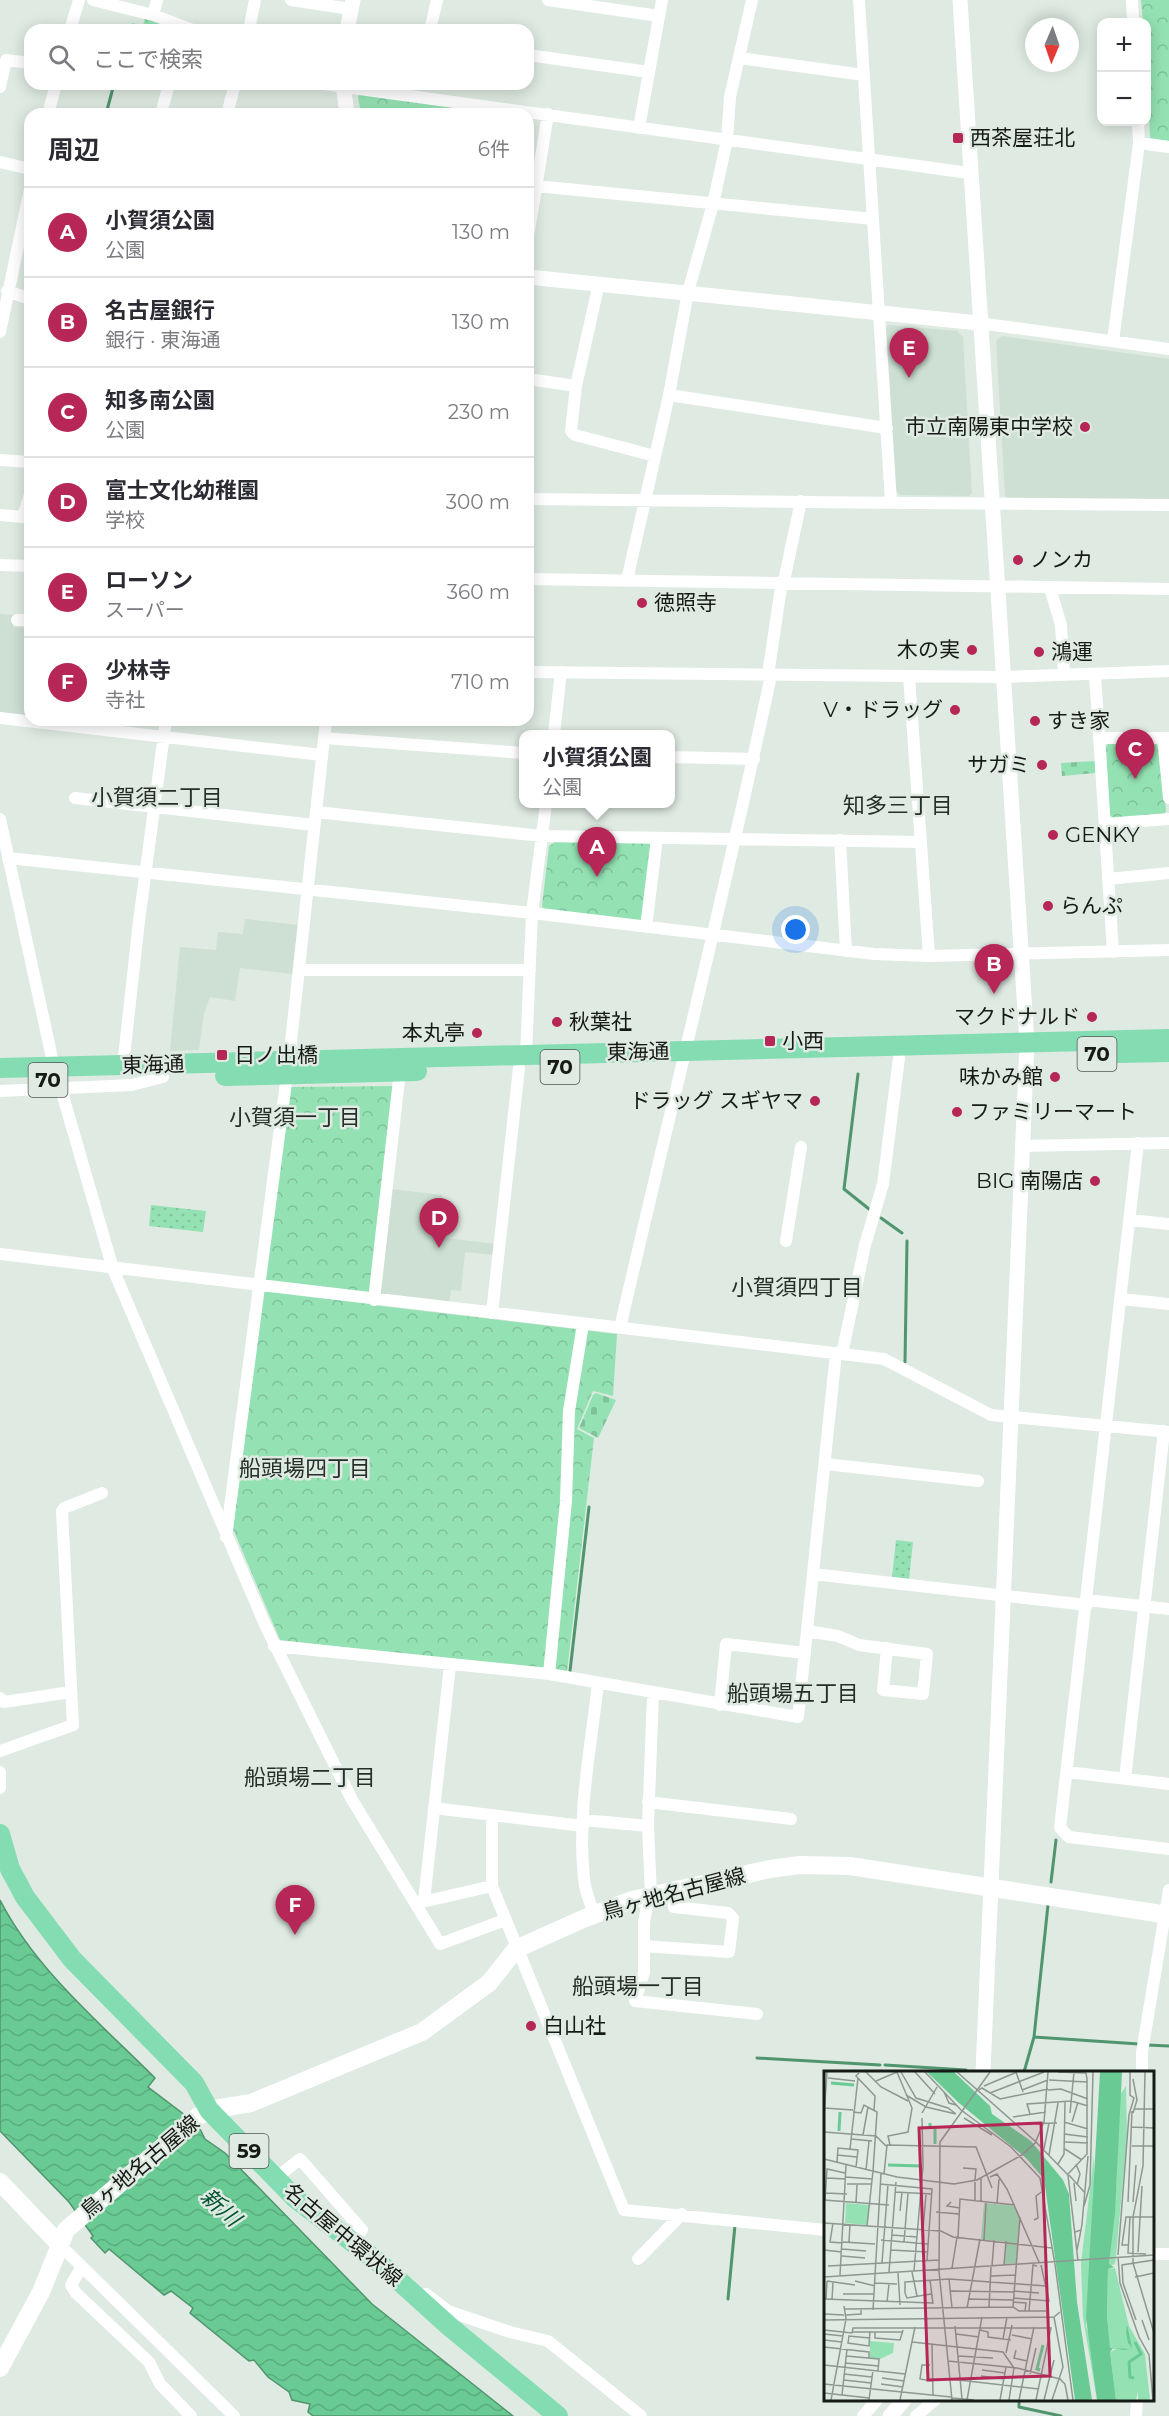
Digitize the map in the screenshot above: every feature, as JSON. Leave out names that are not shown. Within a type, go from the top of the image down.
[{"type":"main road","name":"東海通","points":[[683,1057],[899,1058],[1169,1038]]},
{"type":"main road","name":"東海通","points":[[0,1068],[287,1067],[1026,1049],[1169,1052]]},
{"type":"main road","name":"東海通","points":[[0,1081],[163,1077],[287,1067],[400,1071],[522,1062]]},
{"type":"main road","name":"名古屋中環状線","points":[[0,1834],[10,1869],[25,1897],[72,1959],[194,2083],[203,2113],[296,2198],[352,2241],[558,2416]]},
{"type":"main road","name":"鳥ヶ地名古屋線","points":[[0,2368],[41,2292],[63,2238],[203,2113],[251,2103],[422,2032],[489,1983],[516,1949],[594,1914],[650,1896],[800,1864],[850,1866],[1168,1915]]},
{"type":"main road","points":[[0,2182],[63,2238]]},
{"type":"street","points":[[72,24],[79,0]]},
{"type":"street","points":[[93,0],[153,15],[175,24]]},
{"type":"street","points":[[153,15],[157,0]]},
{"type":"street","points":[[250,24],[255,0]]},
{"type":"street","points":[[291,0],[352,4],[348,24]]},
{"type":"street","points":[[431,24],[437,0]]},
{"type":"street","points":[[548,0],[659,16]]},
{"type":"street","points":[[639,128],[662,0]]},
{"type":"street","points":[[627,580],[669,395],[688,292],[713,204],[727,140],[730,97],[752,0]]},
{"type":"street","points":[[859,0],[891,502]]},
{"type":"street","points":[[960,0],[969,173],[992,503],[995,587],[1026,1049],[983,2071]]},
{"type":"street","points":[[1132,0],[1133,18]]},
{"type":"street","points":[[534,56],[649,72]]},
{"type":"street","points":[[739,58],[864,75]]},
{"type":"street","points":[[0,87],[6,60],[24,62]]},
{"type":"street","points":[[50,108],[54,90]]},
{"type":"street","points":[[163,108],[167,90]]},
{"type":"street","points":[[229,108],[233,90]]},
{"type":"street","points":[[344,90],[346,108]]},
{"type":"street","points":[[418,90],[516,108]]},
{"type":"street","points":[[534,111],[639,128],[969,173]]},
{"type":"street","points":[[534,199],[549,114]]},
{"type":"street","points":[[1113,341],[1140,143],[1138,126]]},
{"type":"street","points":[[1140,143],[1169,147]]},
{"type":"street","points":[[0,162],[24,168]]},
{"type":"street","points":[[536,186],[873,219]]},
{"type":"street","points":[[0,332],[24,216]]},
{"type":"street","points":[[534,278],[979,323],[1169,349]]},
{"type":"street","points":[[599,284],[576,386],[571,430],[575,435],[655,456]]},
{"type":"street","points":[[7,291],[24,297]]},
{"type":"street","points":[[534,380],[576,386]]},
{"type":"street","points":[[669,395],[886,428]]},
{"type":"street","points":[[0,460],[24,462]]},
{"type":"street","points":[[534,499],[734,504],[801,501],[1169,506]]},
{"type":"street","points":[[620,1328],[737,839],[770,675],[783,581],[801,501]]},
{"type":"street","points":[[0,515],[23,517],[24,514]]},
{"type":"street","points":[[0,565],[24,566]]},
{"type":"street","points":[[534,579],[783,581],[1169,590]]},
{"type":"street","points":[[1050,588],[1061,625],[1064,675]]},
{"type":"street","points":[[17,620],[24,620]]},
{"type":"street","points":[[534,672],[1002,676],[1169,671]]},
{"type":"street","points":[[555,730],[561,672]]},
{"type":"street","points":[[1095,674],[1113,952]]},
{"type":"street","points":[[909,676],[929,956]]},
{"type":"street","points":[[0,718],[24,721]]},
{"type":"street","points":[[73,726],[322,754]]},
{"type":"street","points":[[0,1059],[96,1057],[123,1066],[153,806],[165,726]]},
{"type":"street","points":[[226,1537],[287,1067],[325,726]]},
{"type":"street","points":[[324,738],[519,753]]},
{"type":"street","points":[[1099,738],[1166,738],[1169,798]]},
{"type":"street","points":[[675,757],[754,759]]},
{"type":"street","points":[[75,798],[314,825]]},
{"type":"street","points":[[492,1313],[522,1062],[530,970],[532,913],[546,808]]},
{"type":"street","points":[[316,812],[542,836],[921,842]]},
{"type":"street","points":[[0,819],[52,1058]]},
{"type":"street","points":[[1105,824],[1169,819]]},
{"type":"street","points":[[646,927],[657,838]]},
{"type":"street","points":[[840,840],[846,951]]},
{"type":"street","points":[[8,858],[532,913],[846,951],[929,956],[1169,950]]},
{"type":"street","points":[[1108,879],[1169,873]]},
{"type":"street","points":[[298,970],[530,970]]},
{"type":"street","points":[[274,1646],[549,1674],[720,1706],[798,1717],[839,1354],[865,1245],[883,1184],[899,1058]]},
{"type":"street","points":[[374,1300],[400,1071]]},
{"type":"street","points":[[0,1091],[132,1085],[163,1077]]},
{"type":"street","points":[[61,1089],[113,1269],[274,1646],[351,1798],[419,1902],[440,1944],[505,1920]]},
{"type":"street","points":[[1138,1143],[1108,1425],[1060,1828],[1069,1837],[1169,1849]]},
{"type":"street","points":[[1022,1146],[1169,1143]]},
{"type":"street","points":[[786,1241],[801,1148]]},
{"type":"street","points":[[1130,1220],[1169,1224]]},
{"type":"street","points":[[0,1254],[259,1287],[884,1359],[991,1415],[1166,1431],[1125,1779]]},
{"type":"street","points":[[1121,1299],[1169,1304]]},
{"type":"street","points":[[549,1674],[566,1501],[569,1411],[583,1324]]},
{"type":"street","points":[[826,1464],[978,1481]]},
{"type":"street","points":[[0,1751],[73,1725],[62,1511],[64,1508],[102,1492]]},
{"type":"street","points":[[813,1574],[1004,1597],[1169,1609]]},
{"type":"street","points":[[807,1631],[838,1636],[859,1645],[887,1648],[927,1654],[923,1694],[883,1690],[887,1648]]},
{"type":"street","points":[[720,1706],[726,1644],[805,1653]]},
{"type":"street","points":[[419,1902],[434,1808],[450,1665]]},
{"type":"street","points":[[594,1914],[584,1882],[583,1823],[598,1683]]},
{"type":"street","points":[[0,1698],[4,1702],[71,1692]]},
{"type":"street","points":[[653,1694],[648,1802],[650,1896],[644,1922],[644,1972],[635,2001],[757,2014]]},
{"type":"street","points":[[0,1772],[0,1788]]},
{"type":"street","points":[[1067,1772],[1169,1784]]},
{"type":"street","points":[[648,1802],[791,1819]]},
{"type":"street","points":[[434,1808],[583,1823],[648,1826]]},
{"type":"street","points":[[492,1815],[492,1886],[624,2210],[824,2230]]},
{"type":"street","points":[[419,1902],[492,1886]]},
{"type":"street","points":[[1142,2071],[1146,2030],[1168,1915],[1169,1890]]},
{"type":"street","points":[[644,1946],[729,1952],[733,1918],[728,1913],[675,1908],[672,1891]]},
{"type":"street","points":[[276,2178],[300,2159],[362,2230],[352,2241]]},
{"type":"street","points":[[638,2259],[682,2214]]},
{"type":"street","points":[[63,2238],[81,2268],[234,2416]]},
{"type":"street","points":[[81,2268],[71,2284],[75,2293],[149,2362],[160,2384],[191,2416]]},
{"type":"street","points":[[401,2284],[406,2279],[448,2311],[510,2332],[548,2341],[640,2416]]},
{"type":"street","points":[[862,2416],[876,2401]]},
{"type":"street","points":[[890,2416],[903,2401]]},
{"type":"street","points":[[916,2416],[930,2401]]},
{"type":"street","points":[[1136,2416],[1137,2401]]},
{"type":"shaded area","points":[[889,325],[957,331],[963,337],[972,494],[969,496],[900,495],[895,490],[885,329]]},
{"type":"shaded area","name":"市立南陽東中学校","points":[[1002,336],[1169,359],[1169,502],[1007,499],[996,341]]},
{"type":"shaded area","points":[[0,614],[14,615],[13,627],[24,628],[24,717],[0,713]]},
{"type":"shaded area","points":[[245,919],[298,925],[292,974],[240,968],[235,1001],[210,997],[204,1013],[199,1050],[170,1051],[180,947],[216,950],[218,932],[243,934]]},
{"type":"shaded area","points":[[390,1189],[442,1195],[437,1237],[496,1244],[495,1255],[465,1252],[461,1291],[451,1290],[449,1303],[377,1295]]},
{"type":"green space","points":[[1141,0],[1169,0],[1169,141],[1150,138],[1151,18],[1143,18]]},
{"type":"green space","points":[[145,17],[161,21],[160,24],[143,24]]},
{"type":"green space","points":[[360,93],[468,108],[360,108],[358,97]]},
{"type":"green space","points":[[1109,743],[1156,744],[1160,747],[1166,811],[1164,815],[1114,819],[1109,814],[1106,746]]},
{"type":"green space","points":[[1095,761],[1095,773],[1062,776],[1061,763]]},
{"type":"green space","points":[[555,842],[649,843],[652,847],[643,918],[638,922],[544,910],[542,906],[549,846]]},
{"type":"green space","points":[[395,1086],[373,1305],[617,1334],[613,1396],[593,1391],[577,1429],[594,1438],[567,1672],[280,1640],[233,1529],[290,1087]]},
{"type":"green space","points":[[151,1205],[206,1211],[203,1232],[149,1226]]},
{"type":"green space","points":[[596,1393],[616,1400],[598,1438],[579,1428],[593,1395]]},
{"type":"green space","points":[[896,1540],[913,1542],[909,1579],[892,1577]]},
{"type":"water","name":"新川","points":[[0,1900],[32,1950],[50,1973],[155,2078],[148,2087],[198,2125],[205,2139],[225,2153],[372,2304],[513,2416],[313,2416],[308,2412],[310,2404],[292,2400],[289,2392],[268,2377],[254,2360],[249,2361],[190,2313],[193,2308],[171,2291],[164,2295],[109,2249],[105,2253],[91,2238],[93,2236],[69,2202],[0,2131]]},
{"type":"waterway","points":[[108,108],[112,90]]},
{"type":"waterway","points":[[858,1074],[844,1189],[869,1209]]},
{"type":"waterway","points":[[881,1218],[902,1233]]},
{"type":"waterway","points":[[905,1362],[907,1241]]},
{"type":"waterway","points":[[570,1671],[589,1507]]},
{"type":"waterway","points":[[1051,1882],[1056,1840]]},
{"type":"waterway","points":[[1024,2071],[1034,2037],[1048,1905]]},
{"type":"waterway","points":[[1034,2037],[1139,2044]]},
{"type":"waterway","points":[[1147,2045],[1169,2046]]},
{"type":"waterway","points":[[757,2058],[880,2065]]},
{"type":"waterway","points":[[885,2065],[966,2070]]},
{"type":"waterway","points":[[728,2299],[735,2225]]},
{"type":"waterway","points":[[1019,2401],[1019,2407],[1061,2416]]},
{"type":"place","name":"西茶屋荘北","points":[[958,138]]},
{"type":"place","name":"ローソン","points":[[909,378]]},
{"type":"place","name":"市立南陽東中学校","points":[[1085,427]]},
{"type":"place","name":"ノンカ","points":[[1018,560]]},
{"type":"place","name":"徳照寺","points":[[642,603]]},
{"type":"place","name":"木の実","points":[[972,650]]},
{"type":"place","name":"鴻運","points":[[1039,652]]},
{"type":"place","name":"V・ドラッグ","points":[[955,710]]},
{"type":"place","name":"すき家","points":[[1035,721]]},
{"type":"place","name":"サガミ","points":[[1042,765]]},
{"type":"place","name":"知多南公園","points":[[1135,779]]},
{"type":"place","name":"GENKY","points":[[1053,835]]},
{"type":"place","name":"小賀須公園","points":[[597,877]]},
{"type":"place","name":"らんぷ","points":[[1048,906]]},
{"type":"place","name":"名古屋銀行","points":[[994,994]]},
{"type":"place","name":"マクドナルド","points":[[1092,1017]]},
{"type":"place","name":"秋葉社","points":[[557,1022]]},
{"type":"place","name":"本丸亭","points":[[477,1033]]},
{"type":"place","name":"小西","points":[[770,1041]]},
{"type":"place","name":"日ノ出橋","points":[[222,1055]]},
{"type":"place","name":"味かみ館","points":[[1055,1077]]},
{"type":"place","name":"ドラッグ スギヤマ","points":[[815,1101]]},
{"type":"place","name":"ファミリーマート","points":[[957,1112]]},
{"type":"place","name":"BIG 南陽店","points":[[1095,1181]]},
{"type":"place","name":"富士文化幼稚園","points":[[439,1248]]},
{"type":"place","name":"少林寺","points":[[295,1935]]},
{"type":"place","name":"白山社","points":[[531,2026]]},
{"type":"district","name":"小賀須二丁目","points":[[157,797]]},
{"type":"district","name":"知多三丁目","points":[[898,805]]},
{"type":"district","name":"小賀須一丁目","points":[[295,1117]]},
{"type":"district","name":"小賀須四丁目","points":[[797,1287]]},
{"type":"district","name":"船頭場四丁目","points":[[305,1468]]},
{"type":"district","name":"船頭場五丁目","points":[[793,1693]]},
{"type":"district","name":"船頭場二丁目","points":[[310,1777]]},
{"type":"district","name":"船頭場一丁目","points":[[638,1986]]}]
